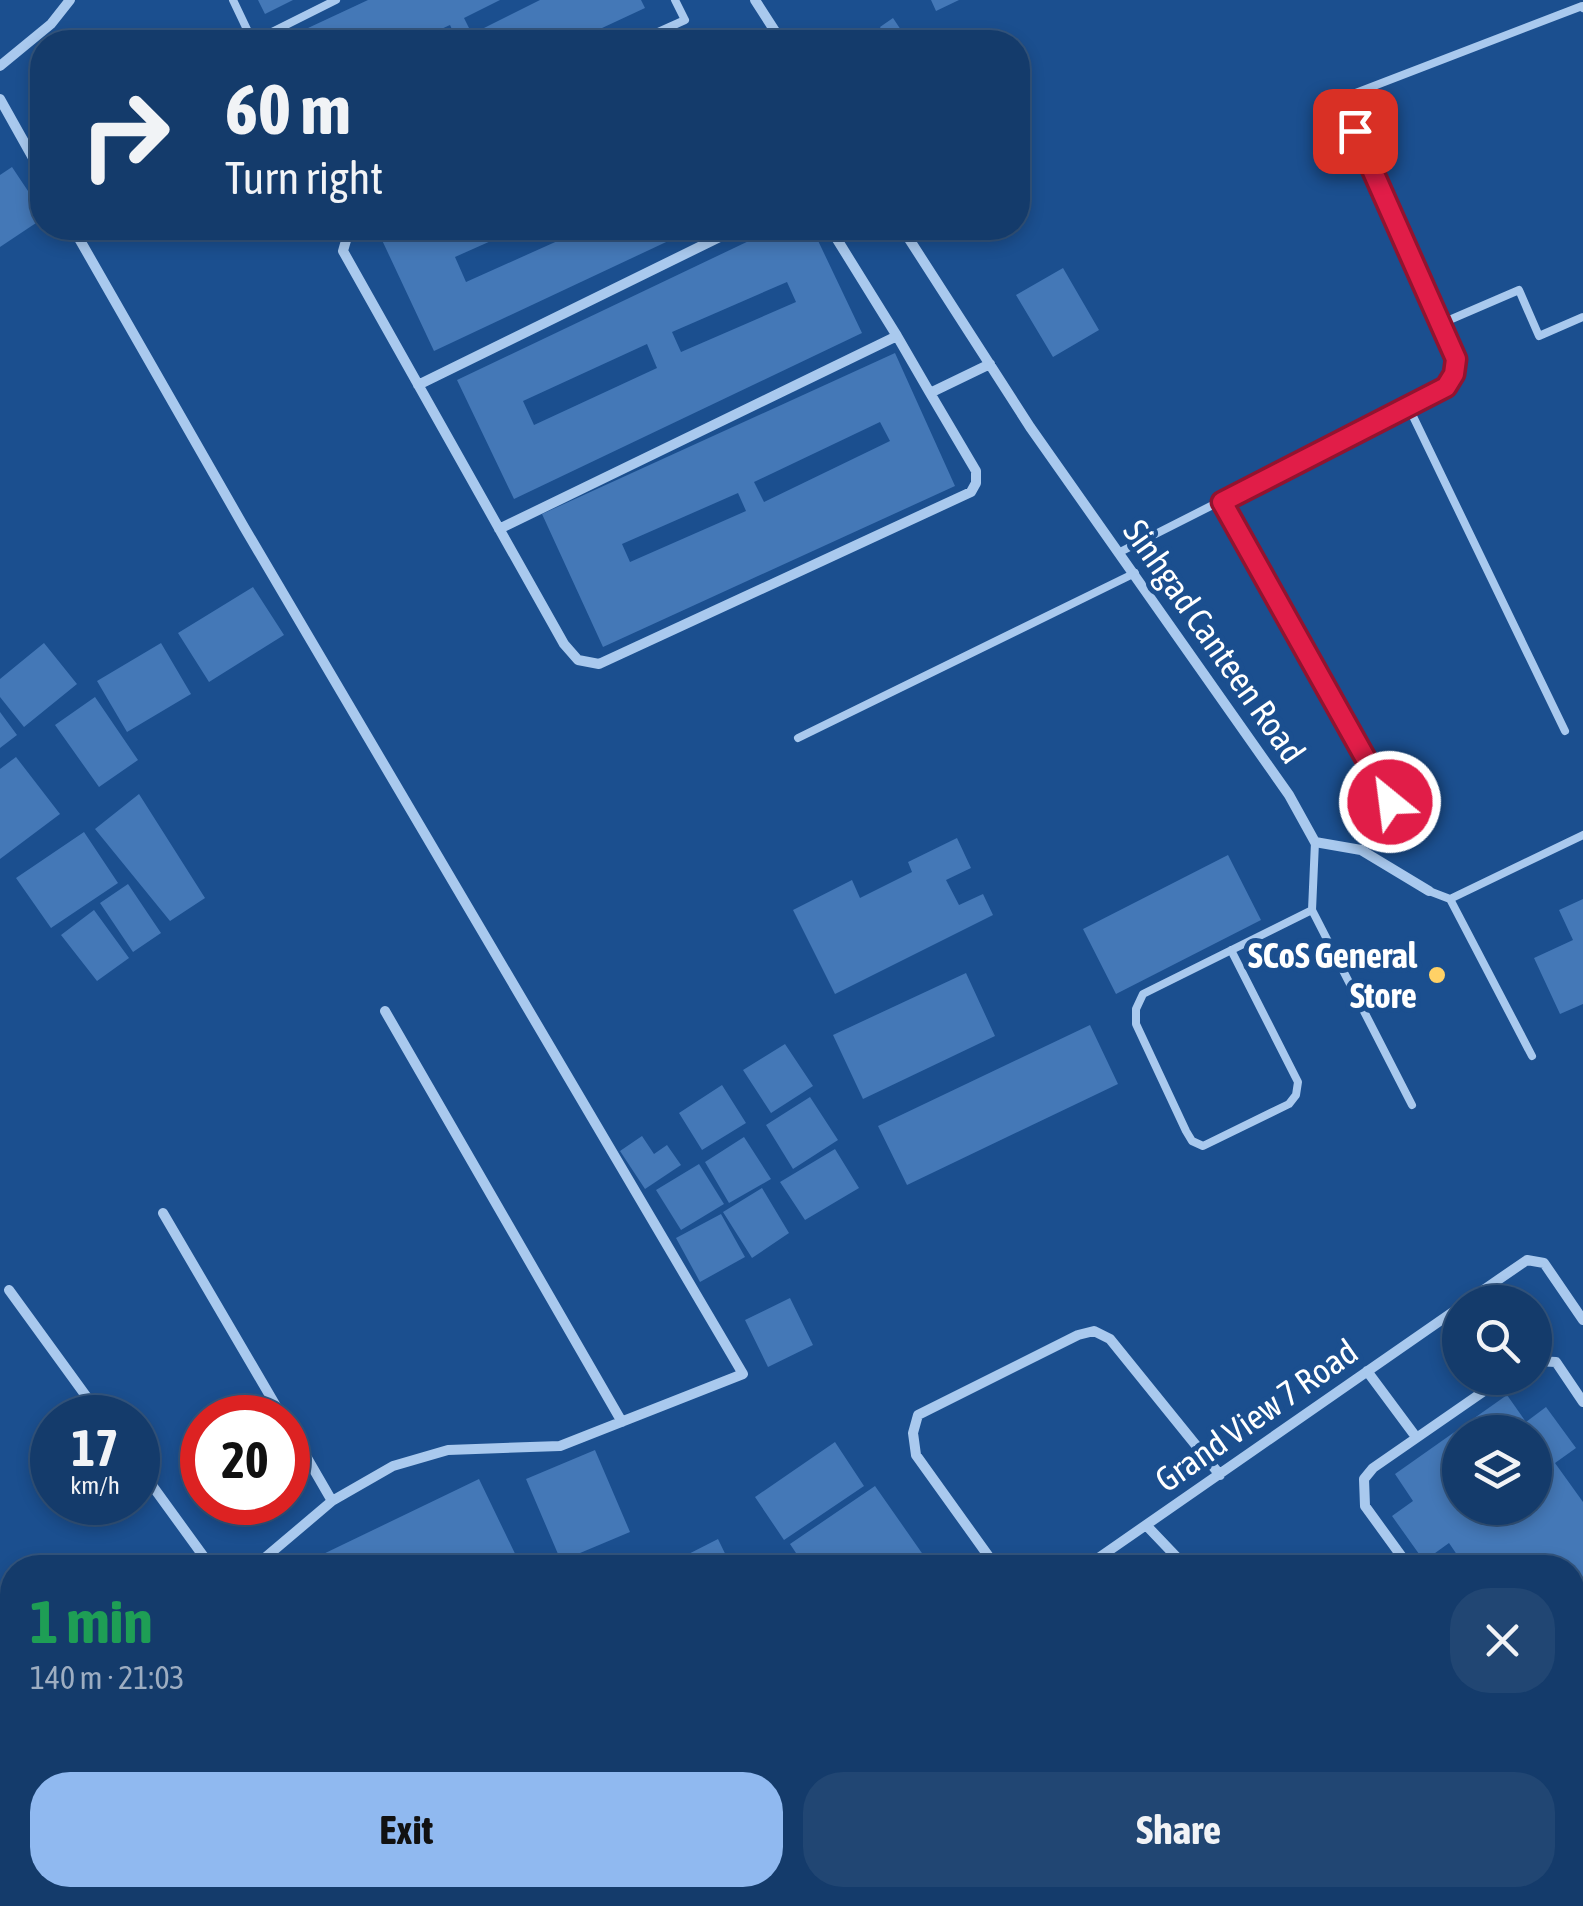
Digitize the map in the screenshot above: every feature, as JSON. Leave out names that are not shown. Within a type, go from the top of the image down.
[{"type":"street","points":[[44,30],[70,0]]},
{"type":"street","points":[[755,0],[774,30]]},
{"type":"street","points":[[0,66],[30,41]]},
{"type":"street","points":[[0,99],[30,153]]},
{"type":"street","points":[[80,240],[244,527],[743,1374],[560,1446],[448,1450],[393,1466],[332,1500],[268,1555]]},
{"type":"street","points":[[346,240],[343,251],[564,644],[578,660],[599,664],[971,492],[976,471],[837,240]]},
{"type":"street","points":[[418,385],[714,240]]},
{"type":"street","name":"Sinhgad Canteen Road","points":[[910,240],[1030,426],[1290,795],[1314,842]]},
{"type":"street","points":[[499,530],[897,336]]},
{"type":"street","points":[[930,393],[990,364]]},
{"type":"street","points":[[1314,842],[1361,850],[1428,890]]},
{"type":"street","points":[[384,1011],[622,1422]]},
{"type":"street","points":[[163,1213],[270,1395]]},
{"type":"street","name":"Grand View 7 Road","points":[[1491,1285],[1527,1260],[1544,1263],[1583,1320]]},
{"type":"street","points":[[9,1290],[85,1395]]},
{"type":"street","name":"Grand View 7 Road","points":[[1103,1555],[1442,1319]]},
{"type":"street","points":[[988,1555],[916,1455],[913,1433],[918,1415],[1078,1334],[1094,1331],[1110,1339],[1220,1475]]},
{"type":"street","points":[[1552,1362],[1556,1362],[1583,1402]]},
{"type":"street","points":[[1367,1371],[1416,1437]]},
{"type":"street","points":[[1401,1555],[1365,1506],[1364,1478],[1478,1395]]},
{"type":"street","points":[[310,1463],[332,1500]]},
{"type":"street","points":[[160,1496],[203,1555]]},
{"type":"street","points":[[1146,1525],[1175,1555]]},
{"type":"lane","points":[[233,0],[247,30]]},
{"type":"lane","points":[[277,30],[336,0]]},
{"type":"lane","points":[[662,30],[684,20],[675,0]]},
{"type":"lane","points":[[1120,552],[1446,387],[1454,374],[1456,359],[1340,99],[1583,8]]},
{"type":"lane","points":[[1440,324],[1519,290],[1539,336],[1583,317]]},
{"type":"lane","points":[[1409,408],[1564,731]]},
{"type":"lane","points":[[1222,502],[1390,802]]},
{"type":"lane","points":[[798,738],[1135,573]]},
{"type":"lane","points":[[1450,898],[1583,834]]},
{"type":"lane","points":[[1314,842],[1312,910],[1412,1105]]},
{"type":"lane","points":[[1428,890],[1450,898],[1532,1056]]},
{"type":"lane","points":[[1232,950],[1298,1082],[1296,1095],[1288,1104],[1203,1146],[1192,1141],[1186,1131],[1136,1024],[1142,994],[1312,910]]},
{"type":"building","points":[[258,0],[293,0],[265,14]]},
{"type":"building","points":[[368,0],[500,0],[464,18],[470,30],[452,30],[450,25],[439,30],[304,30]]},
{"type":"building","points":[[540,0],[641,0],[645,8],[598,30],[480,30]]},
{"type":"building","points":[[931,0],[959,0],[936,11]]},
{"type":"building","points":[[893,18],[901,30],[882,30],[880,27]]},
{"type":"building","points":[[12,167],[30,194],[30,227],[0,247],[0,175]]},
{"type":"building","points":[[382,240],[493,240],[455,257],[466,282],[560,240],[670,240],[434,351]]},
{"type":"building","points":[[751,240],[818,240],[862,333],[514,499],[457,380]],"holes":[[[787,282],[796,302],[681,352],[672,332]],[[647,344],[657,368],[534,425],[523,401]]]},
{"type":"building","points":[[1063,268],[1099,330],[1053,357],[1016,295]]},
{"type":"building","points":[[895,353],[955,486],[603,647],[542,514]],"holes":[[[880,422],[890,441],[764,502],[754,482]],[[738,493],[746,511],[630,562],[622,544]]]},
{"type":"building","points":[[253,587],[284,635],[209,682],[178,633]]},
{"type":"building","points":[[44,643],[77,684],[24,727],[0,697],[0,679]]},
{"type":"building","points":[[161,643],[191,694],[127,732],[97,681]]},
{"type":"building","points":[[95,697],[138,760],[99,787],[55,725]]},
{"type":"building","points":[[0,712],[17,735],[0,748]]},
{"type":"building","points":[[16,757],[60,814],[0,859],[0,769]]},
{"type":"building","points":[[139,794],[205,898],[170,921],[95,829]]},
{"type":"building","points":[[84,832],[118,883],[51,928],[16,878]]},
{"type":"building","points":[[957,838],[971,868],[946,880],[959,905],[983,894],[993,915],[835,994],[793,910],[852,880],[860,898],[912,872],[908,862]]},
{"type":"building","points":[[1228,855],[1261,920],[1116,994],[1083,929]]},
{"type":"building","points":[[128,884],[161,933],[133,952],[100,903]]},
{"type":"building","points":[[1583,899],[1583,1004],[1560,1014],[1534,958],[1573,940],[1559,910]]},
{"type":"building","points":[[94,910],[129,958],[97,981],[61,935]]},
{"type":"building","points":[[966,973],[995,1036],[863,1099],[833,1035]]},
{"type":"building","points":[[1090,1025],[1118,1084],[907,1185],[878,1126]]},
{"type":"building","points":[[785,1044],[813,1086],[771,1113],[743,1070]]},
{"type":"building","points":[[722,1085],[746,1123],[702,1150],[679,1113]]},
{"type":"building","points":[[810,1097],[838,1140],[793,1169],[766,1125]]},
{"type":"building","points":[[642,1136],[654,1154],[667,1145],[681,1165],[645,1189],[620,1151]]},
{"type":"building","points":[[744,1137],[771,1179],[729,1203],[705,1162]]},
{"type":"building","points":[[835,1149],[859,1188],[805,1220],[780,1182]]},
{"type":"building","points":[[699,1164],[724,1204],[681,1230],[656,1190]]},
{"type":"building","points":[[762,1188],[789,1233],[752,1258],[723,1212]]},
{"type":"building","points":[[721,1214],[745,1257],[700,1282],[676,1238]]},
{"type":"building","points":[[790,1298],[813,1345],[768,1367],[745,1320]]},
{"type":"building","points":[[1507,1395],[1521,1415],[1479,1415]]},
{"type":"building","points":[[1546,1407],[1552,1415],[1535,1415]]},
{"type":"building","points":[[1552,1415],[1576,1448],[1555,1463],[1583,1502],[1583,1555],[1457,1555],[1449,1543],[1432,1555],[1420,1555],[1392,1516],[1413,1501],[1395,1474],[1442,1441],[1442,1525],[1552,1525]]},
{"type":"building","points":[[835,1442],[864,1486],[784,1540],[755,1497]]},
{"type":"building","points":[[595,1450],[630,1532],[575,1555],[558,1555],[526,1479]]},
{"type":"building","points":[[479,1479],[516,1555],[321,1555]]},
{"type":"building","points":[[875,1486],[923,1555],[797,1555],[790,1544]]},
{"type":"building","points":[[718,1539],[726,1555],[687,1555]]},
{"type":"place","name":"SCoS General Store","points":[[1437,975]]},
{"type":"route","points":[[1355,131],[1456,359],[1454,374],[1446,387],[1409,408],[1222,502],[1390,802]]}]
